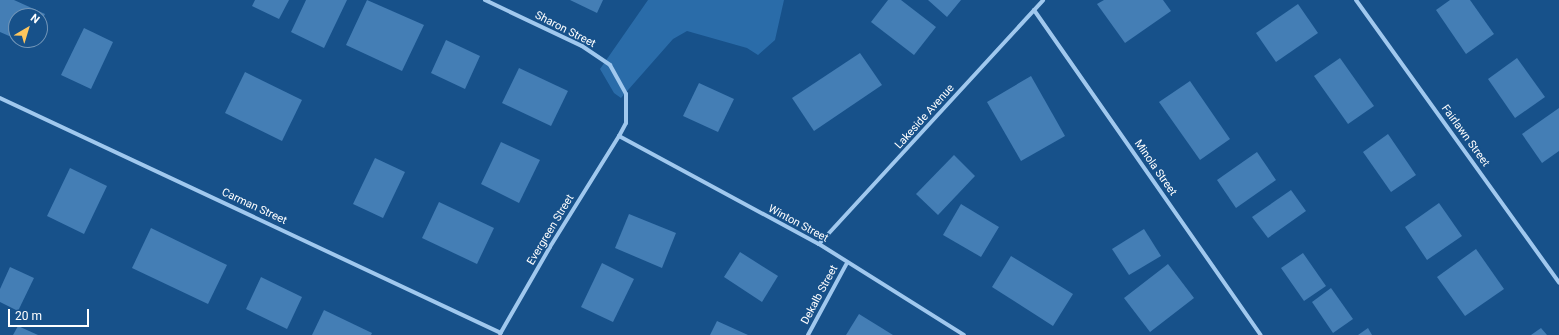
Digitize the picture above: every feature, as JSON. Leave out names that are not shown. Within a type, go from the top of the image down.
[{"type":"street","name":"Sharon Street","points":[[485,0],[582,46],[610,65],[626,94],[626,123],[619,136]]},
{"type":"street","name":"Lakeside Avenue","points":[[819,244],[1043,0]]},
{"type":"street","name":"Fairlawn Street","points":[[1356,0],[1559,283]]},
{"type":"street","name":"Minola Street","points":[[1034,10],[1261,335]]},
{"type":"street","name":"Carman Street","points":[[0,98],[500,334]]},
{"type":"street","name":"Winton Street","points":[[619,136],[819,244],[847,263],[964,335]]},
{"type":"street","name":"Evergreen Street","points":[[500,334],[550,247],[619,136]]},
{"type":"street","name":"Dekalb Street","points":[[808,335],[847,263]]},
{"type":"shaded area","points":[[648,0],[784,0],[775,40],[758,55],[747,48],[687,31],[673,39],[621,98],[614,93],[600,69]]},
{"type":"building","points":[[0,0],[14,0],[32,8],[8,8],[8,36],[0,32]]},
{"type":"building","points":[[255,0],[289,0],[279,19],[252,6]]},
{"type":"building","points":[[306,0],[347,0],[324,48],[291,32]]},
{"type":"building","points":[[367,0],[424,25],[402,71],[346,45]]},
{"type":"building","points":[[570,0],[603,0],[597,13]]},
{"type":"building","points":[[888,0],[901,0],[936,27],[914,55],[871,22]]},
{"type":"building","points":[[928,0],[961,0],[947,17]]},
{"type":"building","points":[[1104,0],[1163,0],[1171,11],[1125,43],[1097,4]]},
{"type":"building","points":[[1450,0],[1470,0],[1494,34],[1466,54],[1436,10]]},
{"type":"building","points":[[1298,4],[1318,33],[1276,62],[1256,33]]},
{"type":"building","points":[[84,28],[113,42],[91,89],[61,75]]},
{"type":"building","points":[[446,40],[480,56],[465,89],[431,73]]},
{"type":"building","points":[[860,53],[882,85],[814,131],[792,98]]},
{"type":"building","points":[[1340,58],[1374,106],[1348,124],[1314,76]]},
{"type":"building","points":[[1517,58],[1545,97],[1515,118],[1488,79]]},
{"type":"building","points":[[519,68],[568,91],[551,126],[502,103]]},
{"type":"building","points":[[245,72],[302,100],[282,141],[225,113]]},
{"type":"building","points":[[1031,76],[1065,136],[1021,161],[987,102]]},
{"type":"building","points":[[1190,81],[1230,139],[1200,160],[1159,102]]},
{"type":"building","points":[[699,83],[734,99],[718,132],[683,116]]},
{"type":"building","points":[[1559,108],[1559,151],[1542,163],[1522,134]]},
{"type":"building","points":[[1388,134],[1416,175],[1391,192],[1363,152]]},
{"type":"building","points":[[501,142],[540,160],[519,203],[481,184]]},
{"type":"building","points":[[1257,152],[1276,180],[1236,208],[1217,180]]},
{"type":"building","points":[[954,155],[975,176],[938,215],[916,194]]},
{"type":"building","points":[[375,158],[405,172],[383,218],[353,204]]},
{"type":"building","points":[[70,168],[107,186],[84,234],[47,216]]},
{"type":"building","points":[[1291,190],[1306,211],[1268,238],[1252,217]]},
{"type":"building","points":[[439,202],[494,228],[477,264],[422,238]]},
{"type":"building","points":[[1439,203],[1462,236],[1427,260],[1405,227]]},
{"type":"building","points":[[961,204],[999,227],[981,257],[943,235]]},
{"type":"building","points":[[629,214],[676,233],[662,268],[615,248]]},
{"type":"building","points":[[151,228],[227,265],[208,304],[132,268]]},
{"type":"building","points":[[1144,229],[1161,256],[1129,275],[1112,249]]},
{"type":"building","points":[[1476,249],[1504,289],[1465,316],[1437,277]]},
{"type":"building","points":[[740,252],[778,276],[762,302],[724,277]]},
{"type":"building","points":[[1303,253],[1326,286],[1304,301],[1281,268]]},
{"type":"building","points":[[1011,256],[1073,294],[1053,326],[992,287]]},
{"type":"building","points":[[602,263],[634,279],[613,322],[581,307]]},
{"type":"building","points":[[1168,264],[1194,298],[1150,332],[1124,298]]},
{"type":"building","points":[[10,267],[34,278],[18,311],[0,302],[0,289]]},
{"type":"building","points":[[261,277],[302,297],[287,329],[246,309]]},
{"type":"building","points":[[1331,288],[1353,319],[1333,333],[1312,302]]},
{"type":"building","points":[[324,310],[372,333],[371,335],[312,335]]},
{"type":"building","points":[[859,314],[893,335],[846,335]]},
{"type":"building","points":[[717,321],[748,335],[710,335]]},
{"type":"building","points":[[18,326],[38,335],[13,335]]},
{"type":"building","points":[[1368,328],[1372,335],[1358,335]]},
{"type":"building","points":[[1541,328],[1547,335],[1531,335]]}]
